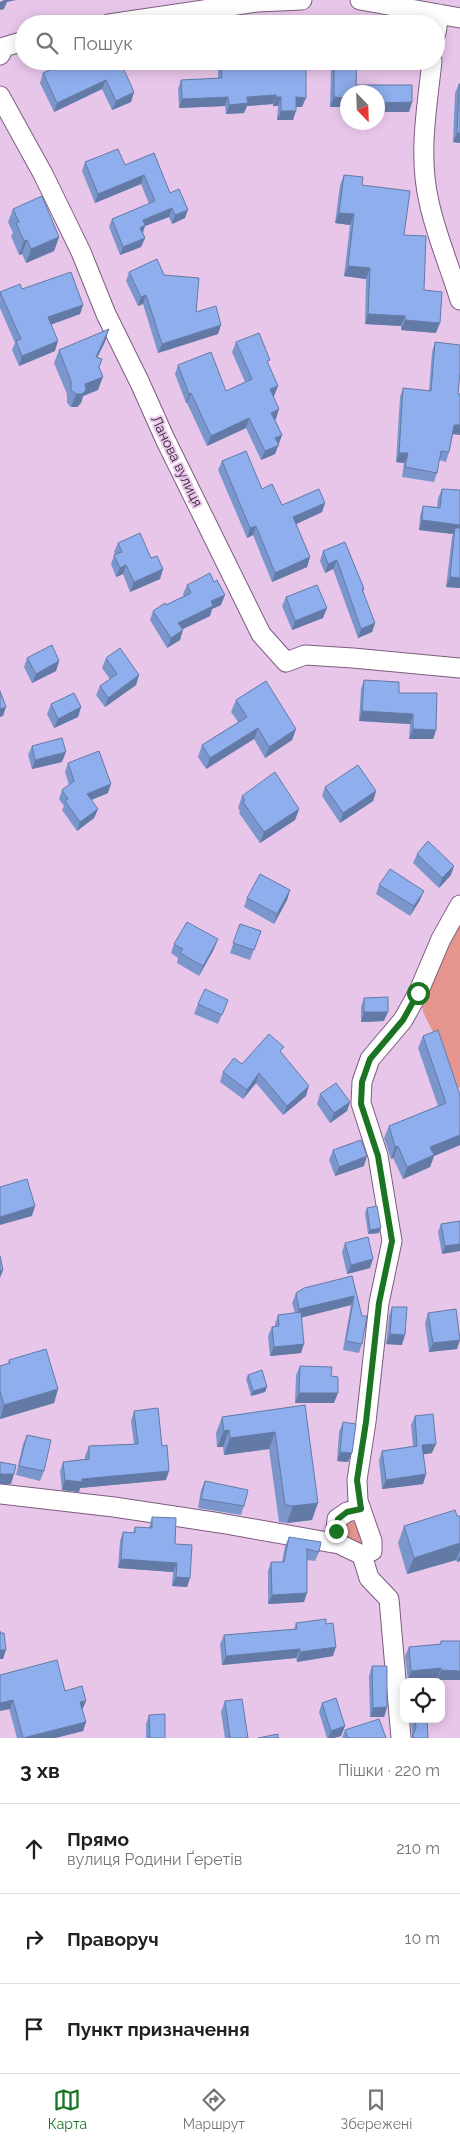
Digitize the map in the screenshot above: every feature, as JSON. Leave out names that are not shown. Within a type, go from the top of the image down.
[{"type":"street","points":[[170,15],[257,2],[302,0]]},
{"type":"street","points":[[360,0],[444,15]]},
{"type":"street","points":[[445,15],[460,18]]},
{"type":"street","points":[[0,55],[4,47],[15,44]]},
{"type":"street","points":[[431,70],[423,140],[425,174],[429,202],[460,300]]},
{"type":"street","name":"Ланова вулиця","points":[[0,96],[81,252],[106,314],[261,634],[286,662],[305,655],[460,668]]},
{"type":"street","points":[[0,1494],[114,1507],[334,1543],[362,1555],[372,1551],[372,1541],[361,1509],[357,1480],[366,1422],[378,1311],[392,1241],[378,1156],[361,1104],[362,1082],[370,1059],[403,1020],[441,939],[460,905]]},
{"type":"street","points":[[334,1543],[338,1519],[347,1512],[361,1509]]},
{"type":"street","points":[[362,1555],[369,1578],[389,1598],[401,1738]]},
{"type":"shaded area","points":[[460,921],[460,1087],[454,1090],[437,1040],[423,1012],[422,997]]},
{"type":"shaded area","points":[[349,1520],[355,1522],[361,1535],[363,1542],[360,1548],[343,1536],[343,1527]]},
{"type":"building","points":[[50,70],[124,70],[134,92],[116,101],[106,80],[57,103],[43,73]]},
{"type":"building","points":[[222,70],[306,70],[306,98],[296,97],[296,111],[281,111],[281,97],[276,97],[276,95],[247,97],[248,103],[229,105],[228,97],[182,99],[181,80],[222,78]]},
{"type":"building","points":[[334,70],[357,70],[356,85],[340,85],[340,97],[334,97]]},
{"type":"building","points":[[459,84],[460,133],[457,133]]},
{"type":"building","points":[[385,85],[412,85],[412,102],[385,103]]},
{"type":"building","points":[[118,149],[125,165],[154,153],[170,193],[179,189],[188,210],[175,215],[172,208],[143,220],[145,225],[140,228],[145,238],[123,247],[112,219],[155,201],[144,175],[98,194],[85,162]]},
{"type":"building","points":[[344,175],[363,177],[362,185],[410,191],[404,235],[426,236],[424,290],[442,292],[440,323],[405,320],[405,316],[368,314],[370,268],[348,266],[354,214],[339,213]]},
{"type":"building","points":[[42,196],[59,237],[31,249],[27,240],[24,241],[16,223],[19,222],[13,209]]},
{"type":"building","points":[[157,259],[164,275],[199,278],[196,312],[216,306],[221,325],[162,344],[146,295],[141,297],[129,272]]},
{"type":"building","points":[[71,272],[83,305],[48,317],[58,341],[22,356],[16,341],[21,339],[0,292],[20,284],[22,289]]},
{"type":"building","points":[[109,329],[96,357],[102,359],[99,367],[103,377],[85,384],[86,390],[82,394],[76,394],[71,390],[71,381],[59,350]]},
{"type":"building","points":[[259,333],[270,360],[267,361],[278,386],[270,389],[279,409],[271,413],[282,435],[275,438],[279,445],[265,451],[249,418],[211,436],[191,393],[189,394],[178,365],[211,352],[226,391],[252,379],[236,342]]},
{"type":"building","points":[[435,342],[460,345],[458,394],[460,394],[460,425],[454,425],[449,452],[441,451],[437,473],[405,467],[408,453],[399,453],[403,388],[431,391]]},
{"type":"building","points":[[246,451],[262,489],[272,484],[282,505],[319,489],[325,503],[293,517],[310,557],[275,573],[256,526],[250,528],[222,461]]},
{"type":"building","points":[[442,489],[460,490],[460,525],[422,520],[423,506],[440,508]]},
{"type":"building","points":[[455,528],[460,528],[460,578],[450,577]]},
{"type":"building","points":[[140,533],[151,558],[157,556],[163,569],[134,582],[126,565],[120,568],[114,555],[122,552],[118,543]]},
{"type":"building","points":[[345,542],[375,623],[361,629],[337,560],[328,564],[323,551]]},
{"type":"building","points":[[210,573],[214,582],[217,580],[225,595],[211,601],[213,606],[178,623],[183,630],[171,638],[153,611],[165,603],[166,605],[191,593],[187,585]]},
{"type":"building","points":[[317,585],[327,608],[295,621],[286,597]]},
{"type":"building","points":[[52,645],[59,661],[36,674],[27,658]]},
{"type":"building","points":[[120,648],[139,675],[108,698],[100,686],[117,674],[106,658]]},
{"type":"building","points":[[364,680],[399,682],[399,693],[437,693],[436,730],[413,729],[413,714],[362,711]]},
{"type":"building","points":[[266,681],[296,729],[269,747],[258,728],[210,758],[202,745],[247,717],[236,700]]},
{"type":"building","points":[[0,691],[6,707],[0,709]]},
{"type":"building","points":[[74,693],[81,707],[58,719],[51,704]]},
{"type":"building","points":[[62,738],[66,752],[35,760],[32,746]]},
{"type":"building","points":[[99,751],[111,784],[87,794],[98,809],[80,822],[65,801],[68,799],[62,790],[74,781],[68,763]]},
{"type":"building","points":[[358,765],[376,791],[343,813],[325,787]]},
{"type":"building","points":[[275,772],[299,809],[264,832],[243,802],[245,800],[242,796]]},
{"type":"building","points":[[428,841],[454,866],[442,878],[417,854]]},
{"type":"building","points":[[390,869],[424,891],[414,906],[379,885]]},
{"type":"building","points":[[260,874],[290,890],[277,914],[247,898]]},
{"type":"building","points":[[187,922],[218,939],[203,966],[180,953],[183,949],[174,944]]},
{"type":"building","points":[[240,924],[261,931],[254,950],[233,943]]},
{"type":"building","points":[[205,989],[228,1000],[222,1015],[198,1004]]},
{"type":"building","points":[[388,997],[388,1012],[364,1012],[364,998]]},
{"type":"building","points":[[438,1030],[460,1095],[460,1135],[430,1147],[434,1155],[407,1167],[398,1146],[395,1147],[389,1126],[446,1103],[423,1036]]},
{"type":"building","points":[[269,1034],[284,1047],[280,1051],[309,1086],[287,1106],[259,1073],[247,1090],[223,1072],[234,1058],[242,1064]]},
{"type":"building","points":[[336,1083],[350,1102],[334,1113],[320,1094]]},
{"type":"building","points":[[361,1140],[367,1156],[339,1167],[333,1150]]},
{"type":"building","points":[[27,1179],[35,1206],[0,1217],[0,1187]]},
{"type":"building","points":[[377,1206],[381,1228],[370,1230],[367,1208]]},
{"type":"building","points":[[460,1221],[460,1244],[445,1246],[441,1224]]},
{"type":"building","points":[[368,1237],[373,1259],[351,1265],[345,1243]]},
{"type":"building","points":[[0,1256],[3,1270],[0,1271]]},
{"type":"building","points":[[352,1276],[362,1316],[367,1316],[362,1344],[346,1341],[354,1296],[299,1309],[296,1293],[304,1288]]},
{"type":"building","points":[[392,1307],[407,1307],[405,1335],[390,1334]]},
{"type":"building","points":[[456,1309],[460,1340],[433,1343],[428,1313]]},
{"type":"building","points":[[301,1312],[304,1344],[274,1347],[272,1327],[279,1326],[278,1315]]},
{"type":"building","points":[[46,1349],[58,1389],[4,1405],[0,1391],[0,1366],[10,1363],[9,1360]]},
{"type":"building","points":[[300,1366],[332,1367],[331,1376],[338,1377],[338,1393],[299,1393]]},
{"type":"building","points":[[262,1370],[267,1387],[253,1391],[248,1375]]},
{"type":"building","points":[[305,1405],[318,1503],[285,1505],[275,1432],[230,1438],[229,1430],[224,1431],[222,1417]]},
{"type":"building","points":[[158,1408],[162,1446],[167,1445],[169,1471],[82,1479],[82,1482],[65,1480],[63,1462],[89,1459],[89,1446],[138,1444],[134,1411]]},
{"type":"building","points":[[433,1414],[436,1444],[422,1445],[426,1474],[386,1480],[382,1451],[417,1446],[415,1416]]},
{"type":"building","points":[[343,1422],[356,1424],[352,1453],[340,1452]]},
{"type":"building","points":[[27,1435],[51,1440],[44,1471],[19,1466]]},
{"type":"building","points":[[0,1462],[16,1465],[14,1474],[0,1474]]},
{"type":"building","points":[[205,1481],[248,1490],[244,1506],[201,1499]]},
{"type":"building","points":[[455,1510],[457,1516],[460,1516],[460,1543],[414,1558],[404,1526]]},
{"type":"building","points":[[152,1517],[176,1518],[175,1544],[192,1545],[190,1578],[176,1577],[177,1563],[121,1559],[123,1532],[135,1533],[135,1527],[152,1528]]},
{"type":"building","points":[[289,1537],[321,1542],[319,1552],[307,1549],[307,1593],[272,1595],[271,1562],[284,1562]]},
{"type":"building","points":[[326,1619],[326,1624],[333,1623],[336,1647],[300,1652],[300,1649],[226,1656],[224,1635],[297,1629],[296,1623]]},
{"type":"building","points":[[0,1633],[4,1633],[6,1650],[0,1650]]},
{"type":"building","points":[[441,1641],[460,1641],[460,1671],[441,1670],[441,1668],[411,1671],[409,1647],[441,1644]]},
{"type":"building","points":[[57,1660],[65,1691],[82,1686],[86,1701],[80,1702],[86,1722],[23,1738],[13,1700],[0,1703],[0,1675]]},
{"type":"building","points":[[372,1666],[387,1666],[387,1707],[373,1708]]},
{"type":"building","points":[[336,1698],[345,1726],[331,1731],[322,1703]]},
{"type":"building","points":[[242,1699],[248,1738],[230,1738],[225,1701]]},
{"type":"building","points":[[165,1714],[165,1738],[150,1738],[149,1715]]},
{"type":"building","points":[[379,1719],[386,1738],[348,1738],[345,1730]]},
{"type":"building","points":[[415,1723],[427,1723],[428,1738],[413,1738]]},
{"type":"building","points":[[278,1734],[278,1738],[258,1738]]},
{"type":"route","points":[[336,1531],[338,1519],[347,1512],[361,1509],[358,1501],[357,1480],[366,1422],[379,1303],[392,1241],[378,1156],[361,1104],[362,1082],[370,1059],[403,1020],[418,993]]}]
